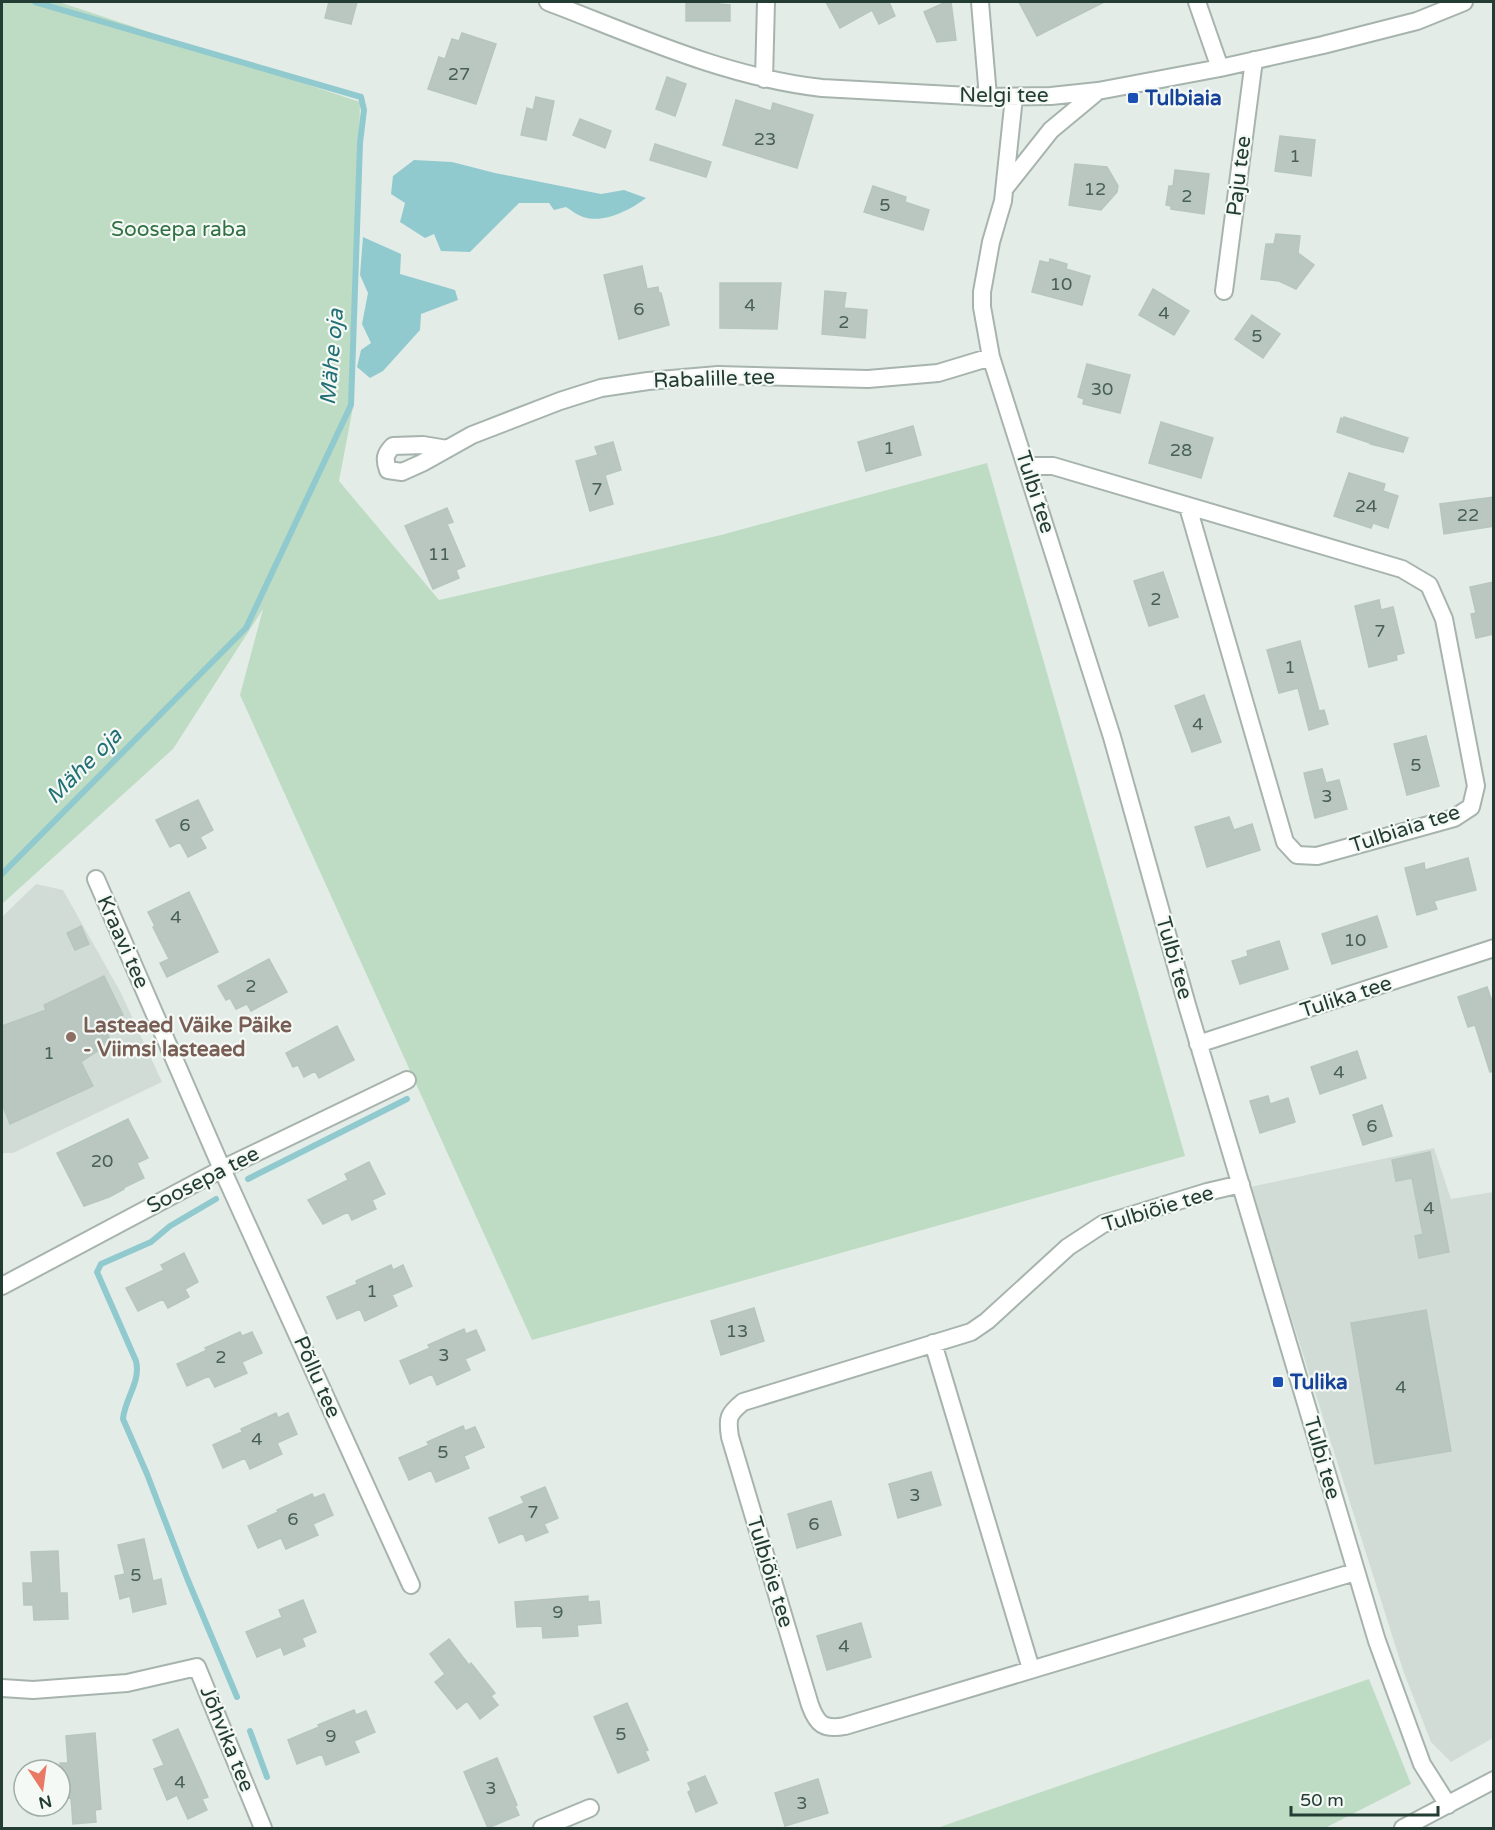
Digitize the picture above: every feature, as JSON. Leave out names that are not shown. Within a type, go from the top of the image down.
[{"type":"street","name":"Nelgi tee","points":[[548,2],[718,67],[764,79],[822,88],[988,97],[1051,96],[1098,91],[1220,68],[1416,21],[1446,5],[1464,2]]},
{"type":"street","points":[[764,79],[766,2]]},
{"type":"street","points":[[980,2],[988,97]]},
{"type":"street","points":[[1197,2],[1220,68]]},
{"type":"street","name":"Paju tee","points":[[1224,291],[1254,60]]},
{"type":"street","points":[[1004,189],[1051,130],[1098,91]]},
{"type":"street","name":"Tulbi tee","points":[[1014,97],[1004,189],[982,292],[982,308],[992,357],[1112,737],[1198,1044],[1355,1572],[1377,1641],[1422,1764],[1448,1805]]},
{"type":"street","name":"Rabalille tee","points":[[447,449],[472,435],[560,401],[601,388],[718,375],[868,380],[938,373],[992,357]]},
{"type":"street","name":"Tulbiaia tee","points":[[1026,466],[1053,466],[1402,569],[1429,585],[1444,619],[1476,786],[1471,807],[1454,818],[1317,856],[1297,855],[1285,842],[1188,507]]},
{"type":"street","name":"Kraavi tee","points":[[96,879],[222,1169]]},
{"type":"street","name":"Tulika tee","points":[[1198,1044],[1494,948]]},
{"type":"street","name":"Soosepa tee","points":[[2,1286],[222,1169],[407,1080]]},
{"type":"street","name":"Põllu tee","points":[[222,1169],[411,1585]]},
{"type":"street","name":"Tulbiõie tee","points":[[1241,1184],[1103,1224],[1068,1247],[987,1322],[971,1332],[743,1402],[733,1410],[728,1421],[730,1437],[810,1705],[819,1723],[834,1728],[1355,1572]]},
{"type":"street","points":[[933,1343],[1031,1669]]},
{"type":"street","name":"Jõhvika tee","points":[[2,1688],[33,1690],[127,1683],[198,1666],[263,1828]]},
{"type":"street","points":[[1403,1828],[1494,1779]]},
{"type":"street","points":[[542,1828],[590,1808]]},
{"type":"shaded area","name":"Lasteaed Väike Päike - Viimsi lasteaed","points":[[36,884],[63,890],[121,993],[162,1082],[13,1153],[2,1153],[2,917]]},
{"type":"shaded area","points":[[1434,1148],[1451,1199],[1493,1192],[1493,1738],[1451,1762],[1431,1742],[1404,1673],[1250,1187]]},
{"type":"green space","name":"Soosepa raba","points":[[2,2],[59,2],[360,102],[353,407],[339,481],[439,600],[721,535],[987,463],[1185,1156],[532,1340],[240,695],[263,609],[173,749],[2,904]]},
{"type":"green space","points":[[1369,1679],[1411,1784],[1325,1828],[937,1828]]},
{"type":"water","points":[[414,160],[452,162],[601,194],[624,190],[646,198],[625,211],[599,219],[583,217],[566,207],[554,210],[549,203],[519,203],[470,252],[441,251],[434,234],[425,238],[400,222],[405,203],[391,194],[393,176]]},
{"type":"water","points":[[363,237],[401,254],[400,274],[455,290],[458,300],[421,314],[420,330],[383,371],[370,378],[357,367],[361,350],[371,343],[362,324],[368,293],[360,275]]},
{"type":"building","points":[[329,2],[357,2],[351,24],[325,18]]},
{"type":"building","points":[[686,2],[719,2],[719,4],[730,5],[730,21],[686,21]]},
{"type":"building","points":[[826,2],[889,2],[895,16],[879,24],[872,10],[840,28]]},
{"type":"building","points":[[951,2],[956,40],[937,42],[924,12]]},
{"type":"building","points":[[1019,2],[1104,2],[1037,36]]},
{"type":"building","points":[[462,33],[496,44],[476,104],[428,89],[439,57],[445,59],[452,39],[459,41]]},
{"type":"building","points":[[667,77],[686,84],[675,116],[656,109]]},
{"type":"building","points":[[536,97],[554,101],[546,140],[521,135],[527,108],[533,110]]},
{"type":"building","points":[[736,100],[771,111],[773,103],[813,115],[797,168],[723,145]]},
{"type":"building","points":[[580,119],[611,131],[605,148],[573,135]]},
{"type":"building","points":[[1280,136],[1315,140],[1311,176],[1275,171]]},
{"type":"building","points":[[655,144],[711,162],[706,177],[650,160]]},
{"type":"building","points":[[1075,164],[1107,167],[1118,186],[1117,192],[1101,210],[1069,205]]},
{"type":"building","points":[[1175,170],[1209,174],[1204,214],[1171,209],[1171,206],[1166,205],[1169,186],[1173,186]]},
{"type":"building","points":[[873,186],[906,197],[905,202],[929,210],[923,230],[864,212]]},
{"type":"building","points":[[1276,234],[1300,236],[1298,253],[1314,265],[1296,289],[1279,281],[1261,279],[1266,244],[1274,244]]},
{"type":"building","points":[[1050,259],[1067,264],[1066,269],[1090,276],[1082,305],[1032,292],[1040,261],[1049,263]]},
{"type":"building","points":[[642,266],[647,289],[658,287],[661,293],[669,325],[619,339],[604,275]]},
{"type":"building","points":[[720,283],[781,283],[777,329],[720,328]]},
{"type":"building","points":[[1153,289],[1189,311],[1174,335],[1139,315]]},
{"type":"building","points":[[825,291],[846,293],[844,308],[867,310],[865,338],[822,334]]},
{"type":"building","points":[[1252,315],[1280,334],[1263,358],[1235,339]]},
{"type":"building","points":[[1087,364],[1130,375],[1120,413],[1083,404],[1084,399],[1078,397]]},
{"type":"building","points":[[1344,417],[1408,438],[1403,452],[1370,444],[1337,432],[1341,418]]},
{"type":"building","points":[[1161,422],[1213,438],[1201,478],[1149,463]]},
{"type":"building","points":[[913,426],[921,455],[866,471],[858,442]]},
{"type":"building","points":[[613,442],[621,470],[605,475],[613,504],[590,511],[576,461],[598,455],[595,447]]},
{"type":"building","points":[[1349,473],[1385,484],[1383,491],[1398,496],[1388,528],[1373,523],[1371,528],[1334,516]]},
{"type":"building","points":[[1494,497],[1494,526],[1444,534],[1440,504]]},
{"type":"building","points":[[447,508],[453,522],[447,524],[465,566],[456,570],[459,578],[433,589],[405,526]]},
{"type":"building","points":[[1163,572],[1178,617],[1149,626],[1134,581]]},
{"type":"building","points":[[1494,582],[1494,634],[1476,638],[1471,614],[1476,613],[1470,587]]},
{"type":"building","points":[[1379,600],[1381,610],[1393,607],[1404,653],[1396,655],[1397,660],[1369,667],[1355,606]]},
{"type":"building","points":[[1300,641],[1319,711],[1324,710],[1328,724],[1309,730],[1298,688],[1279,693],[1267,650]]},
{"type":"building","points":[[1204,695],[1221,742],[1192,752],[1175,706]]},
{"type":"building","points":[[1426,736],[1439,786],[1407,795],[1394,744]]},
{"type":"building","points":[[1322,769],[1326,783],[1339,780],[1347,809],[1315,818],[1304,773]]},
{"type":"building","points":[[198,800],[213,830],[200,837],[206,848],[188,857],[180,842],[170,847],[156,820]]},
{"type":"building","points":[[1229,817],[1234,830],[1252,824],[1260,850],[1207,867],[1195,827]]},
{"type":"building","points":[[1468,858],[1476,890],[1434,901],[1437,909],[1417,915],[1405,868],[1424,863],[1425,870]]},
{"type":"building","points":[[189,892],[218,952],[167,977],[160,963],[169,959],[148,912]]},
{"type":"building","points":[[1377,916],[1387,947],[1332,964],[1322,934]]},
{"type":"building","points":[[81,926],[89,944],[75,950],[67,933]]},
{"type":"building","points":[[1279,941],[1288,969],[1240,984],[1232,961],[1248,956],[1247,951]]},
{"type":"building","points":[[269,959],[287,992],[251,1011],[247,1004],[236,1009],[230,998],[226,1000],[218,986]]},
{"type":"building","points":[[104,976],[123,1015],[103,1024],[111,1042],[81,1062],[93,1086],[10,1124],[2,1104],[2,1026],[46,1010],[44,1005]]},
{"type":"building","points":[[1487,987],[1494,1007],[1494,1071],[1490,1072],[1475,1025],[1468,1027],[1458,997]]},
{"type":"building","points":[[337,1026],[354,1060],[319,1078],[315,1071],[304,1077],[298,1065],[293,1067],[286,1053]]},
{"type":"building","points":[[1357,1051],[1366,1078],[1320,1094],[1311,1067]]},
{"type":"building","points":[[1268,1096],[1270,1104],[1288,1098],[1295,1122],[1260,1133],[1250,1101]]},
{"type":"building","points":[[1382,1105],[1392,1136],[1363,1145],[1353,1115]]},
{"type":"building","points":[[128,1119],[148,1158],[137,1163],[144,1178],[109,1197],[84,1206],[57,1153]]},
{"type":"building","points":[[1430,1152],[1449,1252],[1419,1258],[1415,1236],[1423,1234],[1412,1178],[1396,1181],[1392,1160]]},
{"type":"building","points":[[369,1162],[385,1194],[372,1200],[376,1209],[352,1220],[348,1212],[323,1224],[308,1200],[348,1180],[345,1174]]},
{"type":"building","points":[[184,1253],[198,1282],[185,1289],[189,1297],[168,1308],[163,1299],[138,1311],[126,1288],[164,1270],[161,1265]]},
{"type":"building","points":[[391,1265],[393,1270],[403,1265],[412,1286],[392,1295],[397,1306],[365,1321],[360,1309],[337,1319],[327,1297]]},
{"type":"building","points":[[754,1308],[764,1341],[721,1355],[711,1321]]},
{"type":"building","points":[[1426,1310],[1451,1451],[1375,1464],[1351,1323]]},
{"type":"building","points":[[464,1329],[466,1334],[476,1330],[485,1350],[465,1359],[470,1370],[437,1385],[432,1374],[410,1384],[400,1361]]},
{"type":"building","points":[[240,1332],[242,1336],[252,1332],[262,1353],[242,1362],[247,1373],[215,1387],[209,1376],[187,1386],[177,1364]]},
{"type":"building","points":[[276,1413],[278,1418],[288,1413],[297,1434],[277,1443],[282,1454],[250,1469],[245,1458],[223,1468],[213,1445]]},
{"type":"building","points":[[463,1426],[465,1431],[475,1427],[484,1447],[464,1456],[469,1468],[436,1482],[431,1470],[409,1480],[399,1458]]},
{"type":"building","points":[[931,1472],[941,1505],[898,1518],[889,1484]]},
{"type":"building","points":[[545,1487],[558,1518],[544,1524],[548,1532],[526,1541],[523,1533],[499,1543],[489,1518],[524,1503],[521,1497]]},
{"type":"building","points":[[312,1494],[314,1498],[324,1494],[333,1515],[313,1524],[318,1535],[286,1549],[281,1538],[258,1548],[248,1526]]},
{"type":"building","points":[[831,1501],[841,1535],[797,1548],[788,1514]]},
{"type":"building","points":[[144,1539],[153,1581],[161,1579],[166,1604],[133,1612],[130,1596],[120,1599],[115,1576],[125,1574],[118,1545]]},
{"type":"building","points":[[58,1551],[60,1593],[67,1593],[68,1619],[34,1620],[33,1605],[24,1605],[23,1583],[33,1583],[31,1552]]},
{"type":"building","points":[[588,1596],[588,1602],[599,1601],[601,1623],[577,1625],[578,1636],[543,1638],[542,1626],[517,1627],[515,1602]]},
{"type":"building","points":[[303,1600],[316,1632],[302,1638],[305,1646],[284,1655],[281,1647],[257,1657],[246,1632],[282,1617],[279,1610]]},
{"type":"building","points":[[861,1623],[871,1657],[827,1670],[817,1636]]},
{"type":"building","points":[[449,1639],[495,1693],[491,1696],[498,1705],[480,1719],[467,1701],[457,1709],[435,1682],[445,1674],[430,1654]]},
{"type":"building","points":[[627,1703],[648,1750],[645,1751],[649,1760],[618,1773],[594,1717]]},
{"type":"building","points":[[354,1710],[356,1715],[366,1711],[375,1732],[354,1741],[359,1752],[326,1765],[322,1754],[297,1764],[288,1740]]},
{"type":"building","points":[[178,1729],[208,1797],[202,1799],[207,1810],[188,1819],[177,1795],[167,1800],[154,1769],[164,1765],[153,1740]]},
{"type":"building","points":[[95,1733],[101,1809],[95,1810],[96,1822],[73,1824],[72,1758],[68,1758],[66,1736]]},
{"type":"building","points":[[497,1758],[519,1815],[488,1828],[464,1772]]},
{"type":"building","points":[[705,1776],[717,1803],[696,1812],[688,1792],[691,1790],[688,1783]]},
{"type":"building","points":[[818,1779],[828,1813],[785,1826],[775,1793]]},
{"type":"waterway","name":"Mähe oja","points":[[2,874],[246,628],[351,405],[360,143],[364,110],[361,97],[35,2]]},
{"type":"waterway","points":[[248,1179],[407,1099]]},
{"type":"waterway","points":[[216,1199],[170,1226],[151,1242],[101,1264],[97,1272],[136,1361],[135,1383],[123,1419],[237,1697]]},
{"type":"waterway","points":[[250,1731],[267,1777]]},
{"type":"place","name":"Tulbiaia","points":[[1133,98]]},
{"type":"place","name":"Lasteaed Väike Päike - Viimsi lasteaed","points":[[71,1037]]},
{"type":"place","name":"Tulika","points":[[1278,1382]]}]
